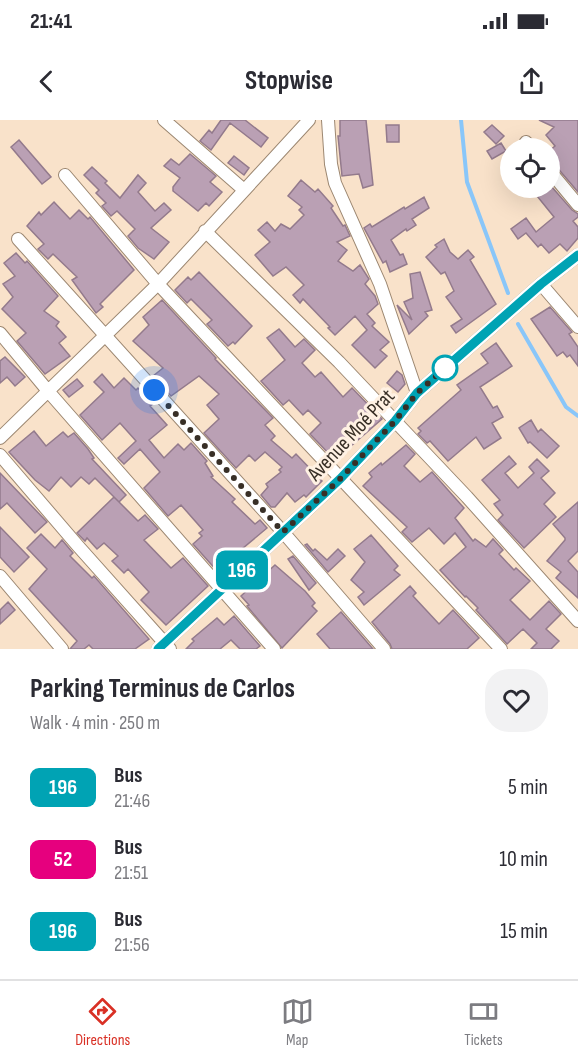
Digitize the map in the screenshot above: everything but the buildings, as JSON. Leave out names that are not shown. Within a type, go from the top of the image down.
[{"type":"street","points":[[164,120],[244,190]]},
{"type":"street","points":[[328,120],[335,183],[380,284],[417,393]]},
{"type":"street","points":[[0,438],[158,284],[244,190],[301,123]]},
{"type":"street","points":[[65,175],[158,284],[501,649]]},
{"type":"street","points":[[560,183],[578,205]]},
{"type":"street","points":[[206,231],[339,362],[468,496],[578,621]]},
{"type":"street","points":[[18,239],[283,532],[384,649]]},
{"type":"street","name":"Avenue Moé Prat","points":[[164,647],[220,589],[340,479],[395,421],[417,393],[541,284],[578,255]]},
{"type":"street","points":[[541,284],[578,327]]},
{"type":"street","points":[[0,333],[274,649]]},
{"type":"street","points":[[0,455],[164,647]]},
{"type":"street","points":[[0,576],[62,649]]},
{"type":"waterway","points":[[461,120],[467,182],[508,293]]},
{"type":"waterway","points":[[518,324],[566,407],[578,416]]},
{"type":"bus line","name":"196","points":[[158,649],[340,479],[395,421],[417,393],[541,284],[578,255]]},
{"type":"route","points":[[154,390],[283,532],[340,479],[395,421],[417,393],[452,362],[445,368]]}]
